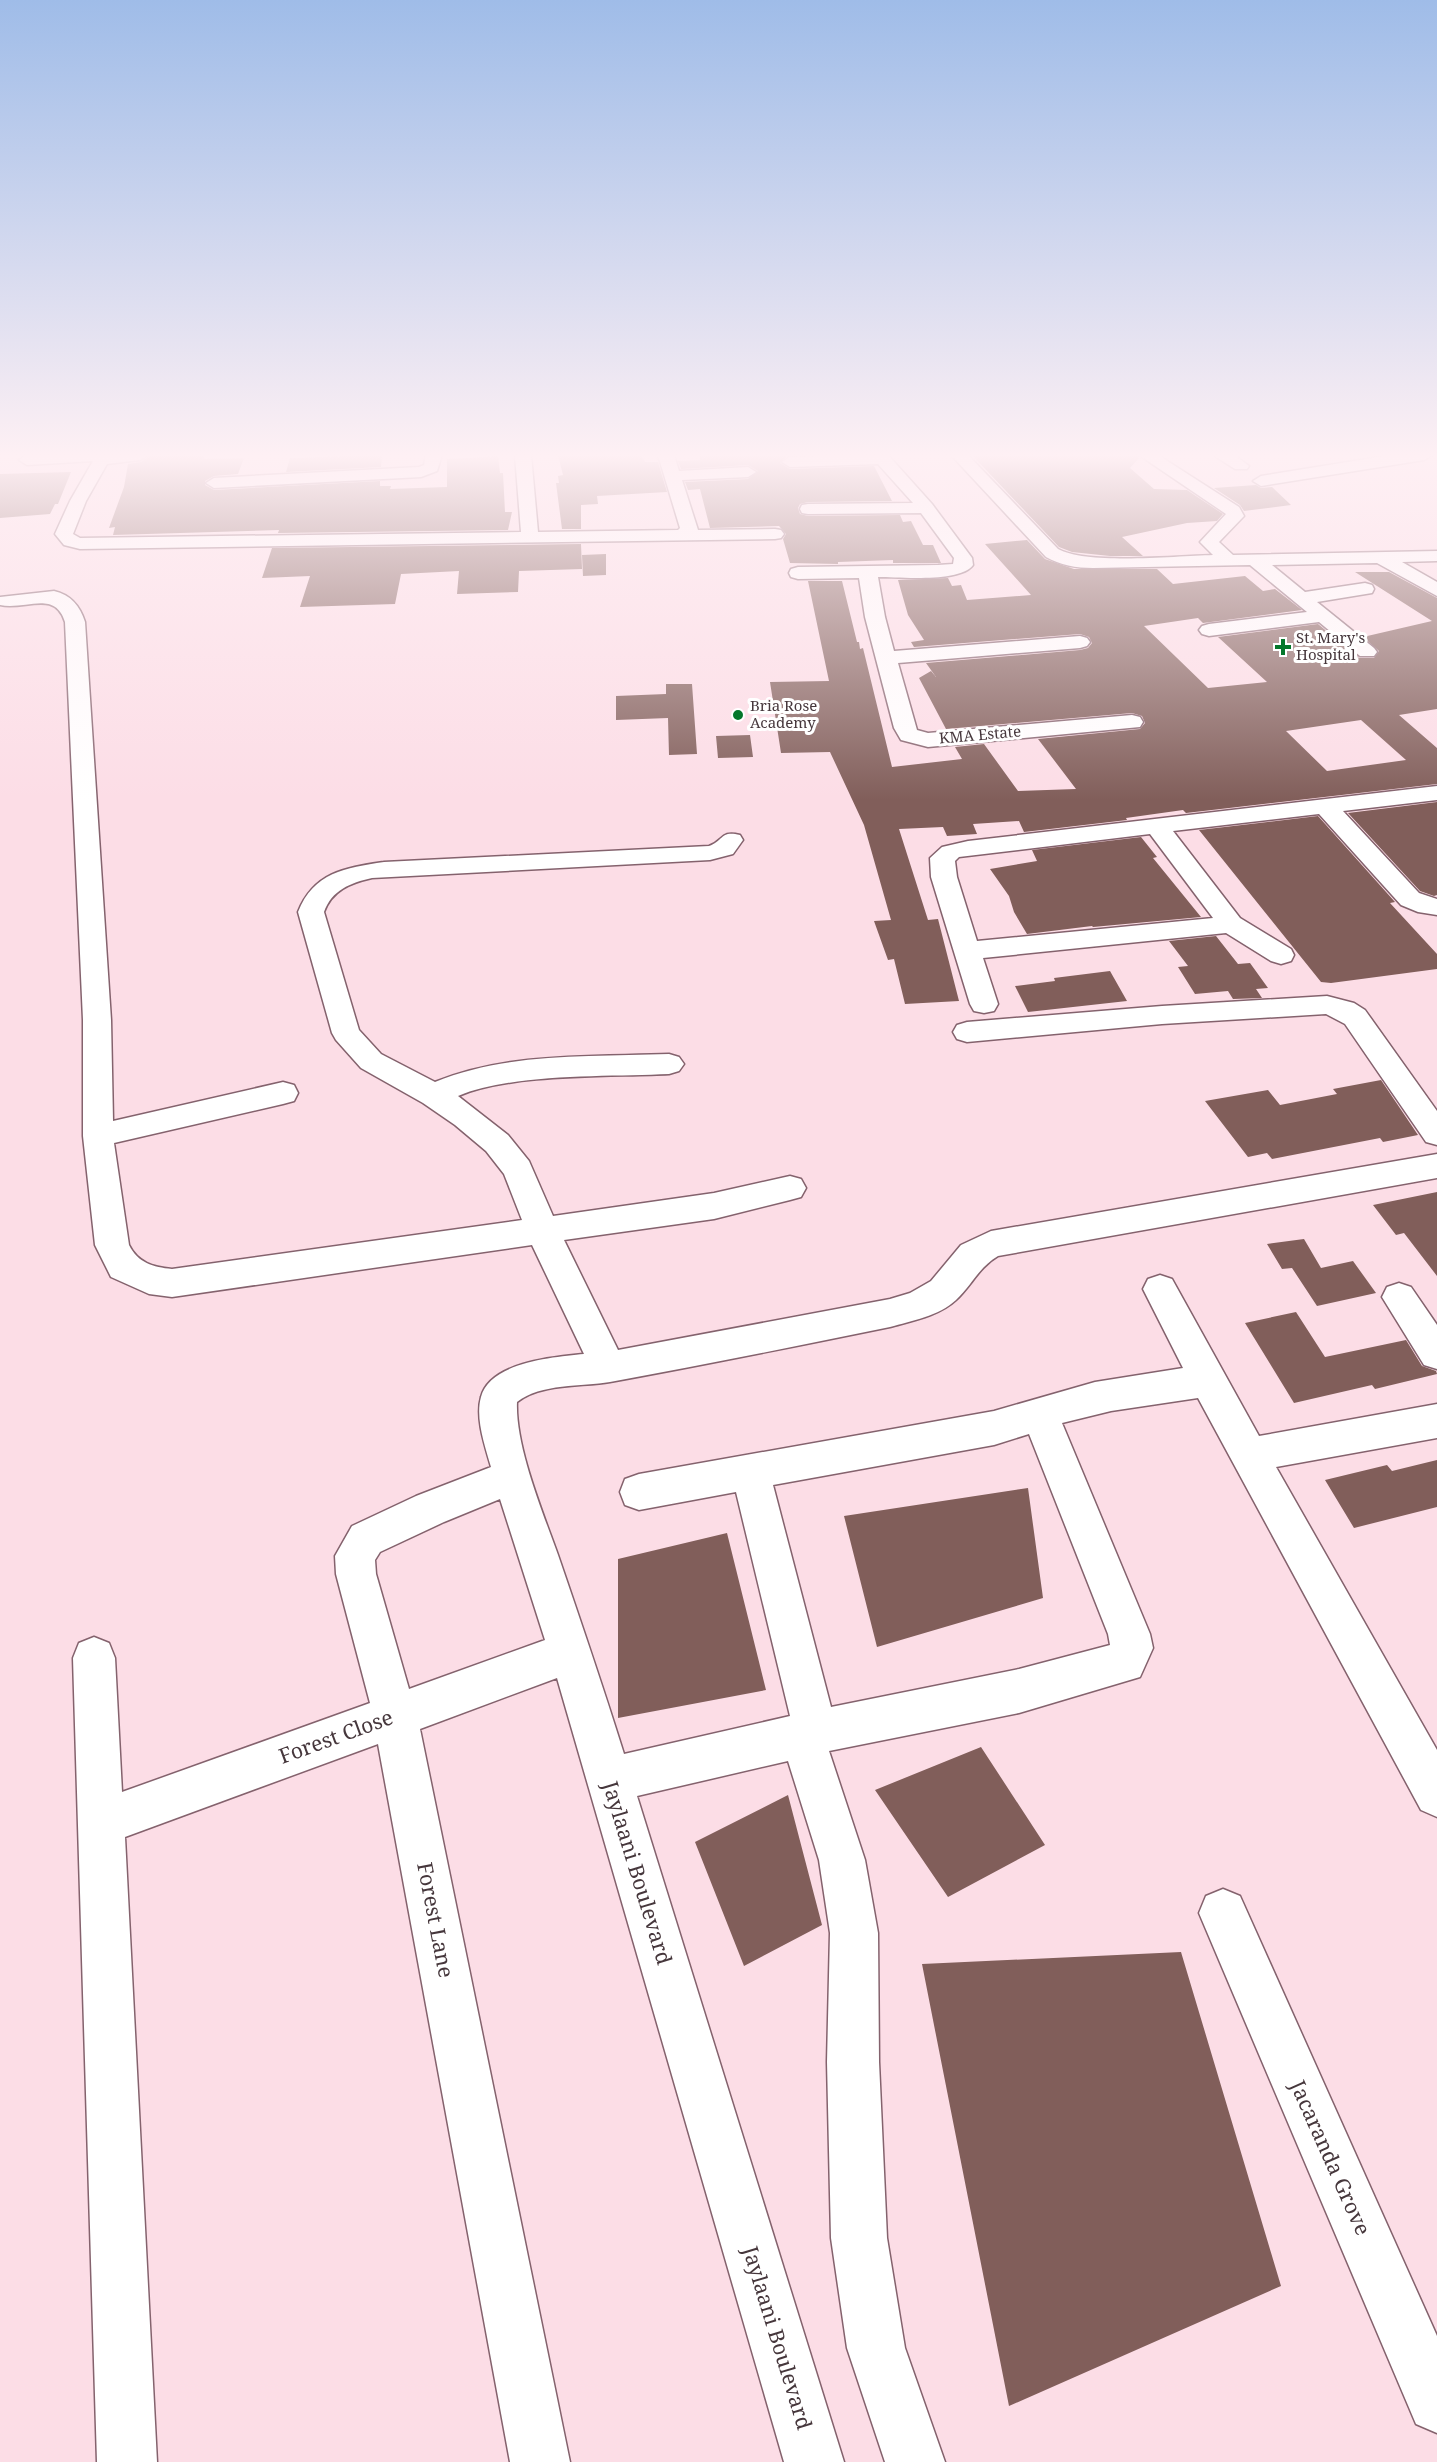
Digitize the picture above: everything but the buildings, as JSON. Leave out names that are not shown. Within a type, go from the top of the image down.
[{"type":"street","points":[[798,573],[949,570]]},
{"type":"street","points":[[1266,570],[1367,652]]},
{"type":"street","points":[[1402,570],[1437,590]]},
{"type":"street","name":"KMA Estate","points":[[868,573],[875,617],[905,728],[909,735],[916,738],[941,739],[1132,722]]},
{"type":"street","points":[[1302,598],[1365,589]]},
{"type":"street","points":[[6,601],[54,597],[70,609],[75,622],[97,1020],[99,1136],[112,1245],[123,1267],[149,1280],[172,1283],[714,1206],[790,1188]]},
{"type":"street","points":[[1209,630],[1324,616]]},
{"type":"street","points":[[887,658],[1080,642]]},
{"type":"street","points":[[984,1004],[944,877],[942,858],[951,852],[1437,793]]},
{"type":"street","points":[[1325,806],[1410,899],[1427,906],[1437,907]]},
{"type":"street","points":[[1156,827],[1231,924],[1281,955]]},
{"type":"street","points":[[731,840],[724,849],[702,853],[384,869],[343,878],[326,887],[315,899],[312,912],[345,1033],[371,1061],[434,1095],[466,1117],[496,1143],[518,1169],[543,1232],[608,1367],[890,1313],[920,1305],[943,1291],[973,1254],[991,1244],[1437,1166]]},
{"type":"street","points":[[967,951],[1231,924]]},
{"type":"street","points":[[968,1032],[1162,1015],[1327,1005],[1344,1010],[1355,1017],[1437,1134]]},
{"type":"street","points":[[434,1095],[466,1082],[496,1076],[550,1070],[669,1064]]},
{"type":"street","points":[[99,1136],[282,1093]]},
{"type":"street","points":[[1160,1289],[1208,1381],[1437,1794]]},
{"type":"street","points":[[1399,1297],[1437,1354]]},
{"type":"street","name":"Jaylaani Boulevard","points":[[608,1367],[521,1380],[507,1385],[499,1394],[496,1406],[498,1420],[512,1476],[571,1652],[814,2462]]},
{"type":"street","points":[[639,1492],[994,1428],[1123,1392],[1208,1381]]},
{"type":"street","points":[[609,1780],[809,1734],[1019,1691],[1125,1662],[1132,1648],[1129,1634],[1040,1416]]},
{"type":"street","points":[[1251,1455],[1437,1421]]},
{"type":"street","points":[[750,1472],[809,1734],[842,1860],[854,1933],[854,2062],[861,2249],[876,2348],[915,2462]]},
{"type":"street","name":"Forest Lane","points":[[512,1476],[430,1509],[366,1539],[355,1556],[356,1574],[395,1716],[540,2462]]},
{"type":"street","name":"Forest Close","points":[[101,1823],[571,1652]]},
{"type":"street","points":[[94,1658],[127,2462]]},
{"type":"street","name":"Jacaranda Grove","points":[[1223,1913],[1437,2403]]},
{"type":"place","name":"St. Mary's Hospital","points":[[1283,647]]},
{"type":"place","name":"Bria Rose Academy","points":[[738,715]]}]
